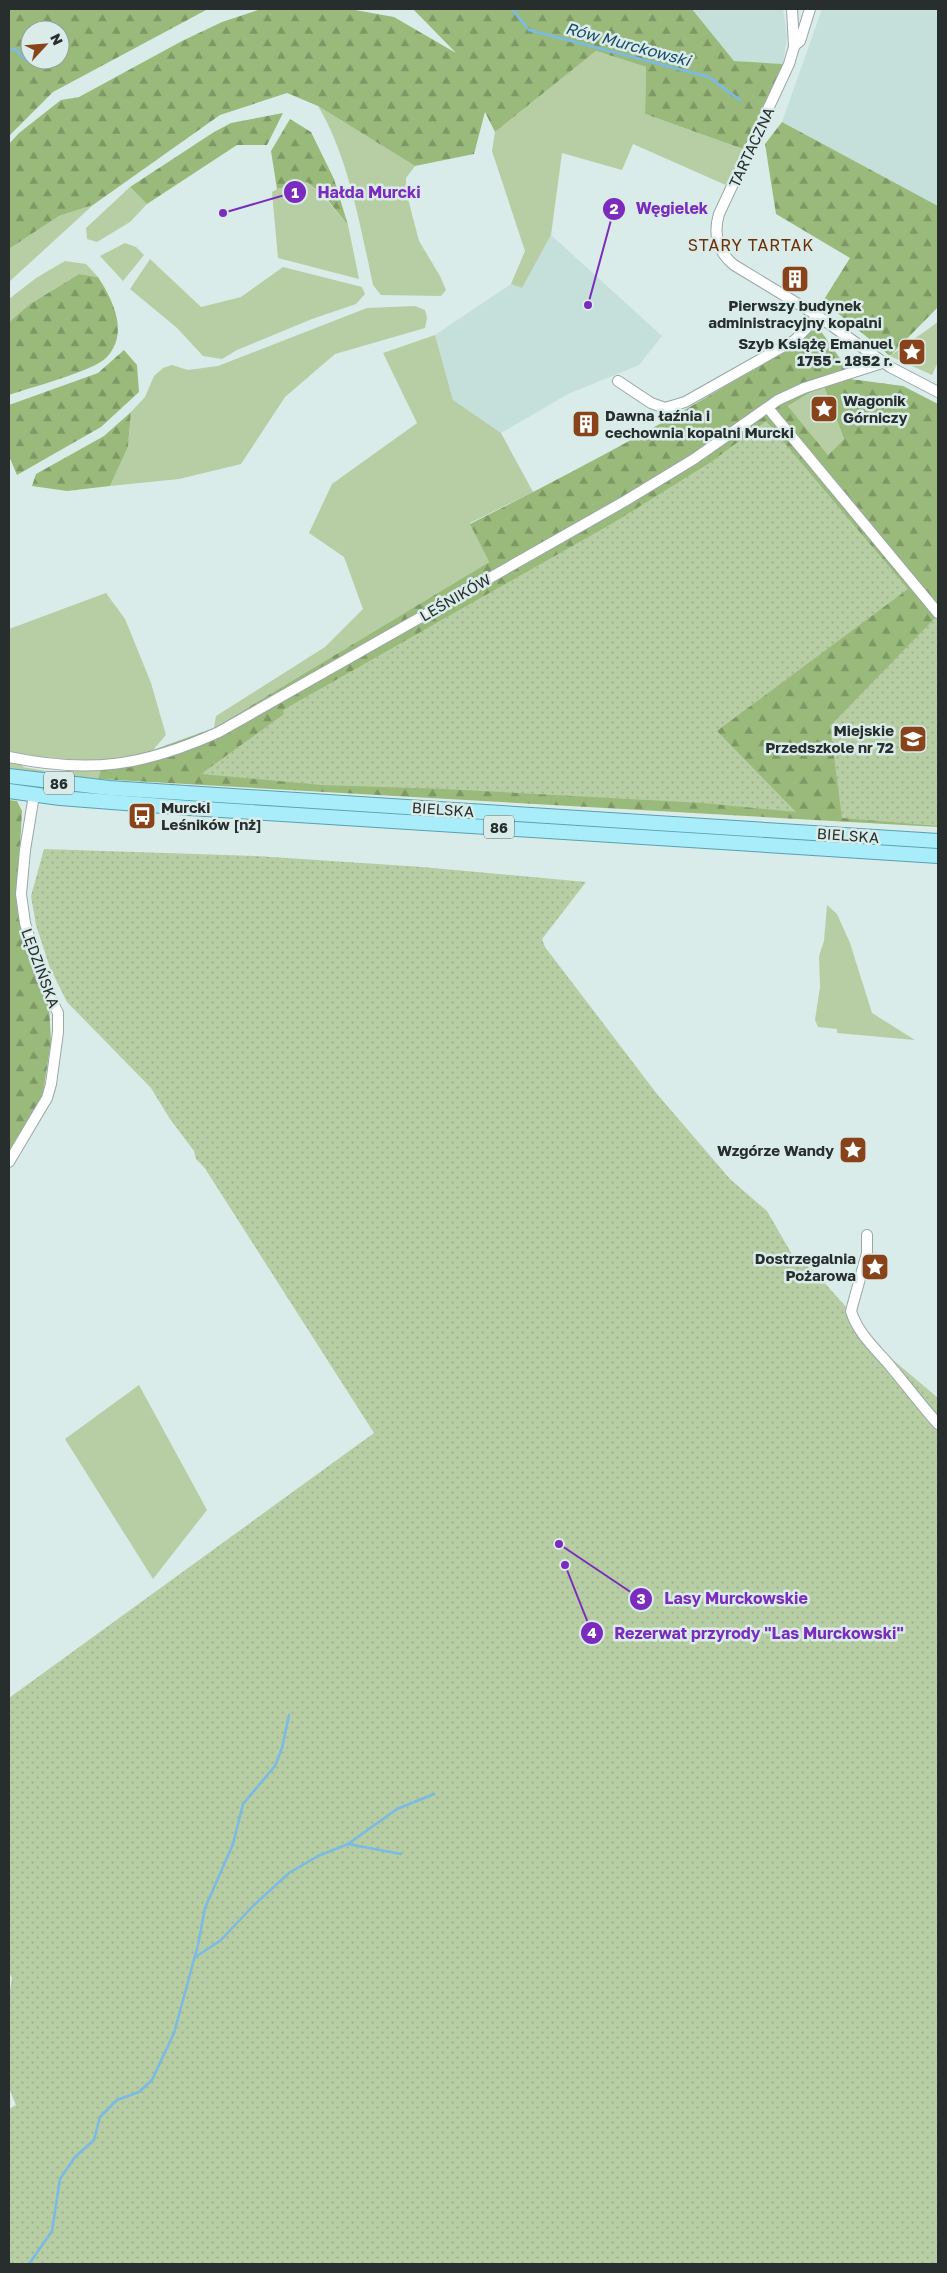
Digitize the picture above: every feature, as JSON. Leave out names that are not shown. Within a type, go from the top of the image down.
[{"type":"main road","name":"BIELSKA","points":[[9,776],[108,788],[938,841]]},
{"type":"main road","name":"BIELSKA","points":[[9,791],[34,795],[189,808],[938,856]]},
{"type":"street","name":"TARTACZNA","points":[[793,9],[794,47],[789,64],[720,214],[716,230],[719,247],[724,257],[818,316]]},
{"type":"street","name":"TARTACZNA","points":[[794,47],[800,41],[810,9]]},
{"type":"street","points":[[618,381],[664,408],[685,402],[795,340],[818,316],[882,363],[938,392]]},
{"type":"street","name":"LEŚNIKÓW","points":[[9,757],[61,765],[91,767],[110,765],[159,756],[219,732],[625,501],[694,459],[768,408],[804,388],[882,363]]},
{"type":"street","points":[[768,408],[938,613]]},
{"type":"street","name":"LĘDZIŃSKA","points":[[9,1162],[46,1098],[51,1084],[58,1032],[58,1013],[42,980],[25,923],[21,894],[25,850],[34,795]]},
{"type":"street","points":[[866,1235],[867,1253],[851,1311],[854,1320],[862,1335],[875,1347],[938,1424]]},
{"type":"shaded area","points":[[692,9],[783,9],[787,36],[783,64],[734,61]]},
{"type":"shaded area","points":[[822,9],[938,9],[938,206],[782,122]]},
{"type":"shaded area","points":[[551,235],[662,336],[639,365],[568,394],[501,433],[453,400],[435,335],[511,284],[522,288]]},
{"type":"green space","points":[[9,9],[208,9],[53,92],[9,136]]},
{"type":"green space","points":[[413,9],[692,9],[734,61],[783,64],[743,149],[645,114],[646,67],[596,51],[495,132],[485,112],[474,154],[415,166],[318,106],[287,93],[220,115],[93,205],[59,216],[9,249],[9,144],[19,133],[61,100],[79,97],[182,41],[222,22],[258,10],[355,10],[394,17],[456,53]]},
{"type":"green space","points":[[596,51],[646,67],[645,114],[743,149],[728,186],[633,144],[622,170],[562,153],[551,235],[522,288],[511,284],[525,251],[492,151],[495,132]]},
{"type":"green space","points":[[318,106],[415,166],[406,178],[406,191],[419,241],[440,276],[446,290],[441,296],[381,295],[373,285],[345,169],[338,147]]},
{"type":"green space","points":[[283,113],[267,145],[237,145],[147,204],[130,187],[231,123]]},
{"type":"green space","points":[[290,119],[311,132],[334,179],[348,225],[325,197],[307,182],[277,189],[271,151]]},
{"type":"green space","points":[[782,122],[938,206],[938,307],[890,356],[823,301],[850,258],[776,214],[765,144]]},
{"type":"green space","points":[[307,182],[324,197],[348,225],[359,279],[278,258],[272,192],[277,189]]},
{"type":"green space","points":[[130,187],[147,204],[130,222],[97,242],[87,239],[86,228]]},
{"type":"green space","points":[[93,205],[9,282],[9,249],[59,216]]},
{"type":"green space","points":[[125,243],[136,247],[144,255],[123,281],[100,256]]},
{"type":"green space","points":[[150,259],[201,307],[241,297],[283,267],[362,287],[365,294],[356,304],[312,319],[237,350],[222,359],[203,356],[177,328],[130,289]]},
{"type":"green space","points":[[65,261],[86,264],[98,277],[79,274],[30,304],[9,322],[9,299],[36,278]]},
{"type":"green space","points":[[79,274],[98,277],[109,296],[117,317],[118,328],[113,349],[106,358],[88,368],[9,395],[9,322],[30,304]]},
{"type":"green space","points":[[415,306],[425,310],[427,318],[425,328],[335,354],[285,397],[241,464],[179,479],[110,486],[128,447],[131,412],[145,397],[154,376],[163,368],[172,365],[188,370],[218,366],[367,308]]},
{"type":"green space","points":[[938,322],[938,362],[932,375],[890,356]]},
{"type":"green space","points":[[818,327],[848,370],[788,406],[828,455],[844,439],[824,387],[850,379],[903,386],[938,404],[938,827],[98,779],[103,763],[153,750],[214,728],[489,562],[470,524],[647,431],[734,381]]},
{"type":"green space","points":[[435,335],[453,400],[501,433],[533,492],[470,523],[489,562],[214,728],[216,716],[325,647],[363,609],[344,557],[309,533],[332,484],[417,423],[383,353]]},
{"type":"green space","points":[[124,350],[137,365],[139,392],[101,427],[17,475],[9,456],[9,405],[98,373]]},
{"type":"green space","points":[[823,385],[844,439],[828,455],[788,406]]},
{"type":"green space","points":[[131,412],[128,447],[110,486],[67,491],[32,486],[36,474],[104,436]]},
{"type":"green space","points":[[766,421],[908,589],[717,731],[796,812],[703,803],[445,789],[321,785],[201,774],[284,714],[283,710],[613,523],[711,462]]},
{"type":"green space","points":[[106,593],[125,619],[151,683],[166,735],[153,750],[103,763],[29,757],[9,751],[9,629]]},
{"type":"green space","points":[[938,615],[938,826],[842,818],[830,726]]},
{"type":"green space","points":[[9,760],[22,763],[23,767],[58,773],[58,775],[9,768]]},
{"type":"green space","points":[[66,770],[101,770],[98,779],[65,775]]},
{"type":"green space","points":[[9,800],[17,801],[22,811],[17,904],[28,948],[49,1006],[51,1041],[43,1094],[9,1170]]},
{"type":"green space","points":[[44,849],[257,856],[422,867],[586,882],[542,939],[545,947],[657,1094],[730,1179],[767,1211],[793,1256],[815,1272],[892,1359],[938,1398],[938,2264],[9,2264],[9,2109],[16,2105],[9,2088],[9,1997],[12,1978],[9,1972],[9,1698],[374,1433],[204,1167],[196,1159],[194,1151],[170,1119],[151,1088],[67,1002],[50,968],[36,925],[31,896]]},
{"type":"green space","points":[[827,905],[837,914],[850,943],[872,1013],[915,1040],[837,1033],[837,1029],[818,1027],[815,1020],[820,987],[819,956],[824,941]]},
{"type":"green space","points":[[139,1385],[207,1510],[153,1579],[65,1439]]},
{"type":"waterway","name":"Rów Murckowski","points":[[512,9],[529,30],[709,77],[741,101]]},
{"type":"waterway","points":[[9,49],[15,49],[20,54]]},
{"type":"waterway","points":[[29,2264],[52,2231],[60,2179],[75,2157],[94,2140],[100,2117],[117,2100],[139,2092],[152,2080],[174,2033],[198,1945],[205,1908],[233,1844],[243,1804],[275,1766],[282,1748],[289,1715]]},
{"type":"waterway","points":[[348,1844],[397,1809],[434,1794]]},
{"type":"waterway","points":[[195,1957],[220,1941],[253,1906],[289,1873],[318,1856],[348,1844],[401,1854]]},
{"type":"place","name":"Hałda Murcki","points":[[223,213]]},
{"type":"place","name":"Pierwszy budynek administracyjny kopalni","points":[[795,279]]},
{"type":"place","name":"Węgielek","points":[[588,305]]},
{"type":"place","name":"Szyb Książę Emanuel 1755 - 1852 r.","points":[[912,352]]},
{"type":"place","name":"Wagonik Górniczy","points":[[824,409]]},
{"type":"place","name":"Dawna łaźnia i cechownia kopalni Murcki","points":[[586,424]]},
{"type":"place","name":"Miejskie Przedszkole nr 72","points":[[913,739]]},
{"type":"place","name":"Murcki Leśników [nż]","points":[[142,816]]},
{"type":"place","name":"Wzgórze Wandy","points":[[853,1150]]},
{"type":"place","name":"Dostrzegalnia Pożarowa","points":[[875,1267]]},
{"type":"place","name":"Lasy Murckowskie","points":[[559,1544]]},
{"type":"place","name":"Rezerwat przyrody \"Las Murckowski\"","points":[[565,1565]]},
{"type":"district","name":"STARY TARTAK","points":[[751,245]]}]
